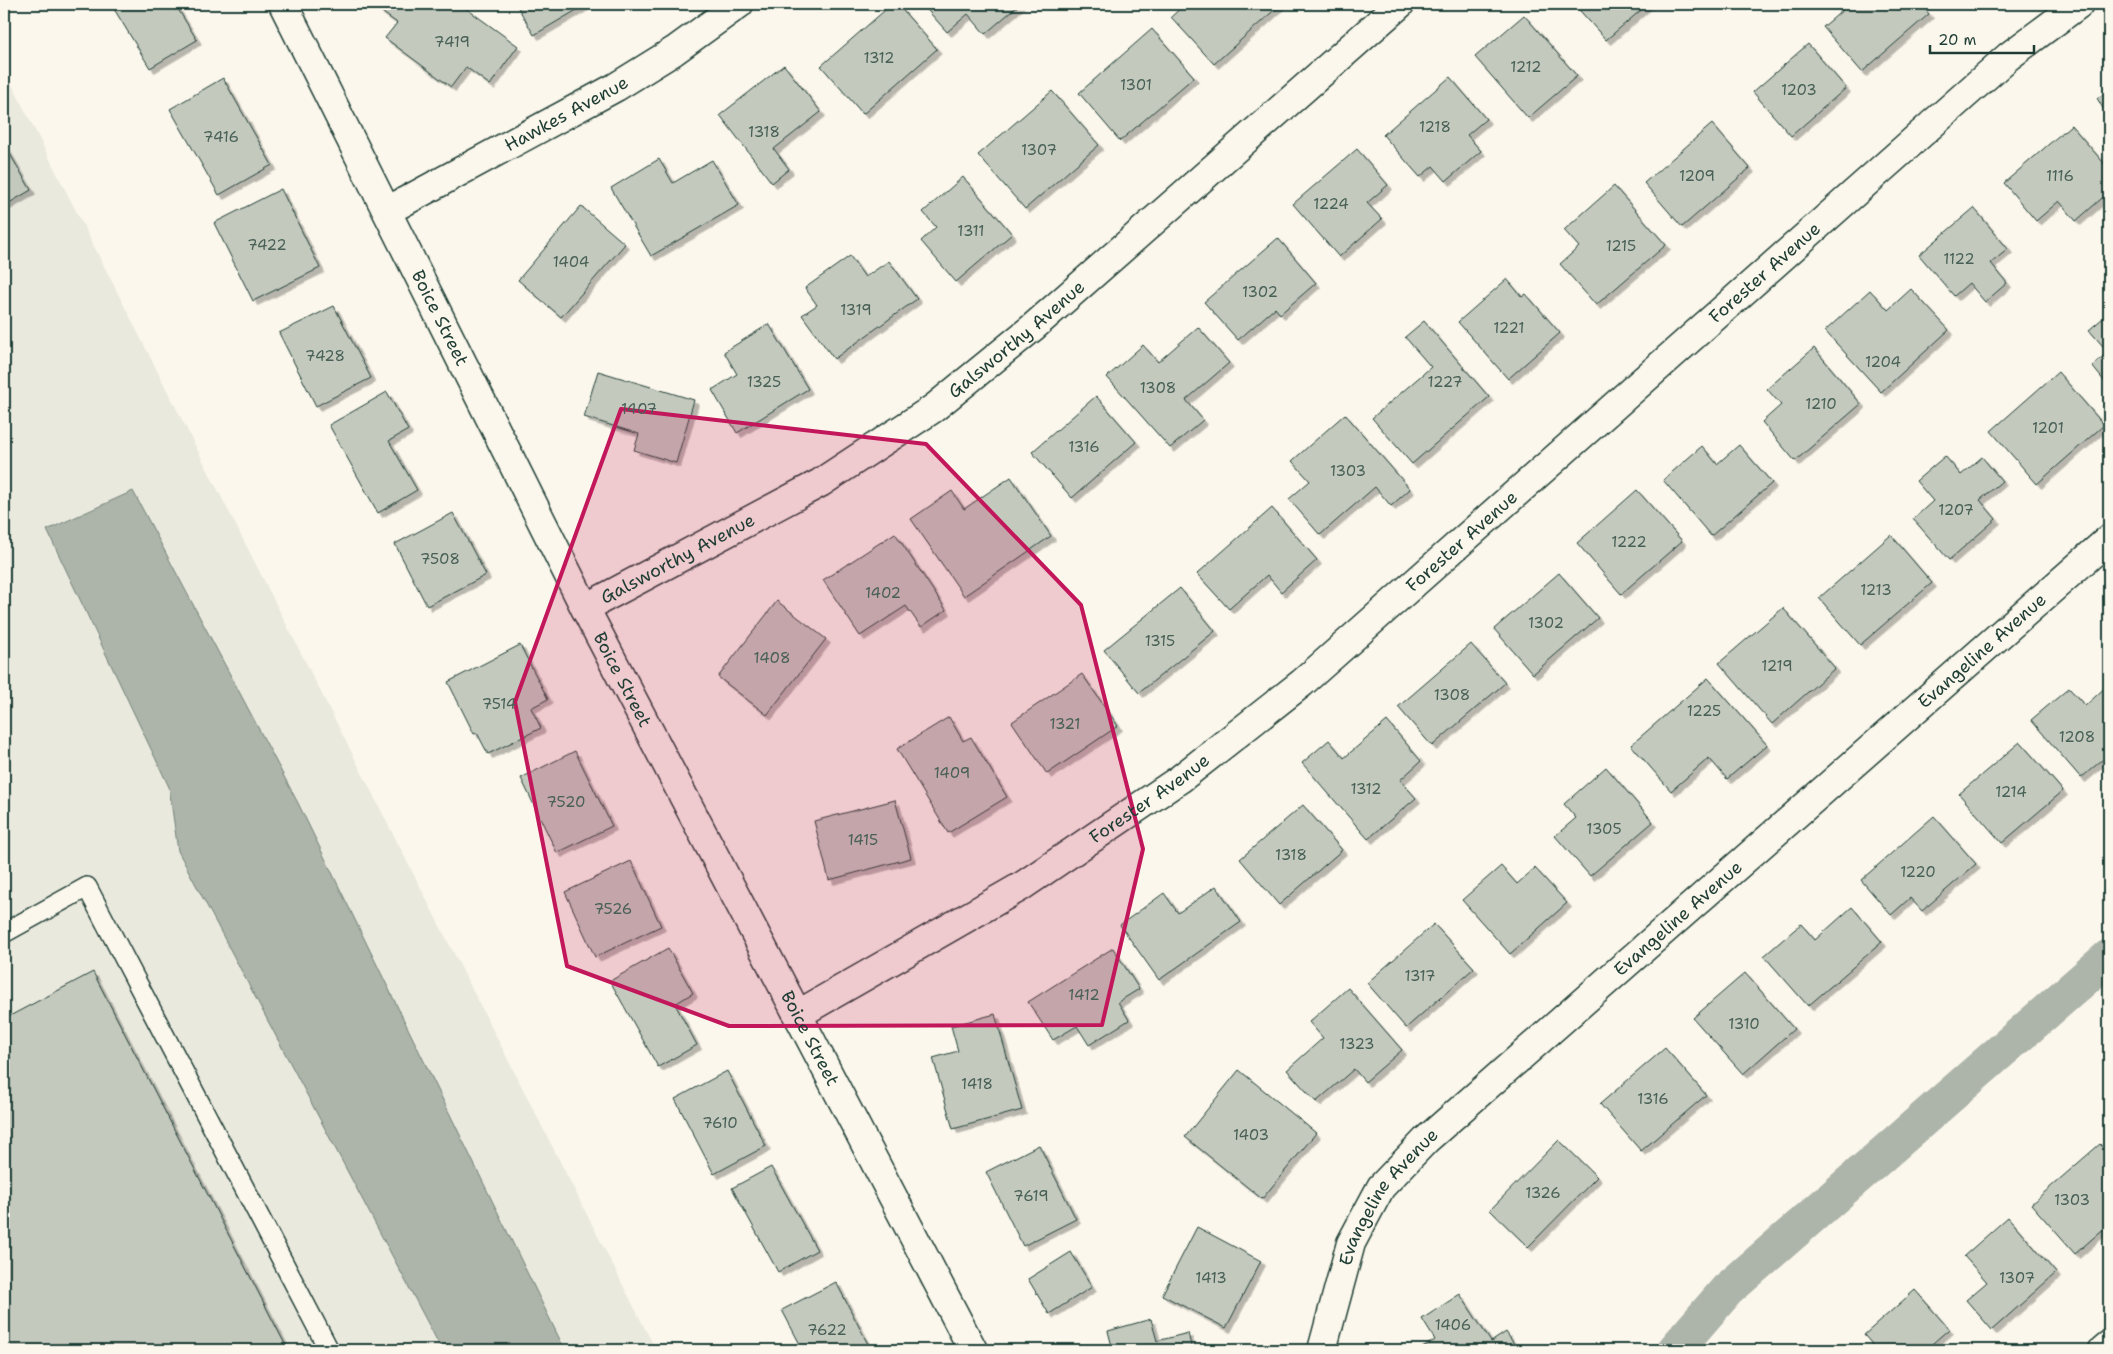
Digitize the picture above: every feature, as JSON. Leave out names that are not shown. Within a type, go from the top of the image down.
[{"type":"street","name":"Boice Street","points":[[283,4],[585,608],[973,1350]]},
{"type":"street","name":"Hawkes Avenue","points":[[387,211],[616,87],[674,51],[739,4]]},
{"type":"street","name":"Galsworthy Avenue","points":[[585,608],[820,483],[934,408],[1040,322],[1400,4]]},
{"type":"street","name":"Forester Avenue","points":[[797,1015],[1022,886],[1196,767],[1302,683],[2009,56],[2079,4]]},
{"type":"street","name":"Evangeline Avenue","points":[[1322,1350],[1352,1243],[1381,1187],[1426,1140],[2109,539]]},
{"type":"street","points":[[2103,1350],[2109,1345]]},
{"type":"lane","points":[[4,933],[87,888],[329,1350]]},
{"type":"highlighted area","points":[[621,409],[926,444],[1081,605],[1143,849],[1102,1025],[729,1026],[567,966],[515,702]]},
{"type":"shaded area","points":[[4,69],[169,394],[656,1350],[4,1350]]},
{"type":"shaded area","points":[[133,491],[298,803],[565,1350],[442,1350],[178,851],[169,787],[47,530]]},
{"type":"building","points":[[111,4],[175,4],[197,40],[150,68]]},
{"type":"building","points":[[383,4],[460,4],[518,46],[490,85],[466,67],[451,87],[385,38],[397,23],[379,10]]},
{"type":"building","points":[[516,4],[587,4],[534,35]]},
{"type":"building","points":[[892,4],[897,4],[937,49],[863,114],[821,66]]},
{"type":"building","points":[[922,4],[1020,4],[985,34],[968,14],[947,32]]},
{"type":"building","points":[[1185,4],[1281,4],[1214,64],[1171,17]]},
{"type":"building","points":[[1574,4],[1648,4],[1606,40]]},
{"type":"building","points":[[1850,4],[1920,4],[1929,14],[1862,72],[1823,27]]},
{"type":"building","points":[[1524,15],[1577,76],[1528,118],[1475,57]]},
{"type":"building","points":[[1152,29],[1194,77],[1120,141],[1079,93]]},
{"type":"building","points":[[1808,44],[1846,88],[1791,136],[1753,92]]},
{"type":"building","points":[[784,65],[821,112],[774,149],[789,169],[772,183],[720,115]]},
{"type":"building","points":[[1450,77],[1486,119],[1467,135],[1481,151],[1446,181],[1433,166],[1420,177],[1383,135]]},
{"type":"building","points":[[223,78],[272,165],[219,195],[170,109]]},
{"type":"building","points":[[1052,91],[1099,145],[1025,209],[978,155]]},
{"type":"building","points":[[2109,91],[2109,119],[2097,98]]},
{"type":"building","points":[[1712,124],[1750,168],[1682,227],[1644,183]]},
{"type":"building","points":[[2071,125],[2109,169],[2109,192],[2076,221],[2059,201],[2036,221],[2004,183]]},
{"type":"building","points":[[4,144],[31,190],[4,206]]},
{"type":"building","points":[[1357,149],[1388,185],[1367,203],[1382,219],[1339,257],[1293,204]]},
{"type":"building","points":[[659,159],[673,183],[712,160],[739,205],[651,256],[611,188]]},
{"type":"building","points":[[963,177],[1012,234],[956,282],[921,241],[936,227],[923,212]]},
{"type":"building","points":[[1614,186],[1666,245],[1596,305],[1560,264],[1579,247],[1564,230]]},
{"type":"building","points":[[281,189],[320,268],[253,301],[214,223]]},
{"type":"building","points":[[581,206],[625,244],[561,317],[518,280]]},
{"type":"building","points":[[1974,208],[2008,249],[1991,263],[2007,283],[1985,302],[1969,283],[1954,296],[1919,255]]},
{"type":"building","points":[[1278,238],[1316,283],[1280,314],[1275,308],[1238,340],[1204,302]]},
{"type":"building","points":[[850,256],[865,277],[889,261],[917,299],[834,359],[802,315],[817,305],[805,288]]},
{"type":"building","points":[[1507,279],[1522,297],[1526,294],[1560,333],[1508,379],[1458,322]]},
{"type":"building","points":[[1911,289],[1949,330],[1881,392],[1825,331],[1870,290],[1888,310]]},
{"type":"building","points":[[334,306],[371,378],[316,406],[279,333]]},
{"type":"building","points":[[2109,313],[2109,387],[2092,366],[2108,352],[2089,330]]},
{"type":"building","points":[[1424,321],[1489,397],[1412,464],[1372,418],[1431,367],[1405,337]]},
{"type":"building","points":[[769,324],[808,389],[737,433],[712,390],[737,374],[724,352]]},
{"type":"building","points":[[1198,327],[1229,363],[1186,400],[1203,420],[1170,448],[1107,377],[1143,345],[1158,362]]},
{"type":"building","points":[[1814,348],[1861,404],[1795,461],[1762,422],[1781,405],[1767,389]]},
{"type":"building","points":[[598,371],[694,400],[676,463],[634,450],[639,434],[584,417]]},
{"type":"building","points":[[2058,372],[2104,425],[2037,484],[1991,431]]},
{"type":"building","points":[[387,392],[408,430],[389,441],[417,490],[378,513],[329,425]]},
{"type":"building","points":[[1096,396],[1136,442],[1072,498],[1032,452]]},
{"type":"building","points":[[1345,414],[1410,489],[1391,506],[1375,487],[1320,535],[1289,499],[1310,481],[1292,461]]},
{"type":"building","points":[[1739,445],[1772,483],[1711,536],[1663,480],[1702,446],[1717,464]]},
{"type":"building","points":[[1945,456],[1961,475],[1982,457],[2002,481],[1980,500],[1996,519],[1949,560],[1913,519],[1933,501],[1916,481]]},
{"type":"building","points":[[1011,477],[1051,536],[964,596],[911,519],[952,491],[964,509]]},
{"type":"building","points":[[1637,490],[1682,541],[1621,594],[1577,543]]},
{"type":"building","points":[[1272,508],[1317,560],[1281,592],[1267,575],[1229,609],[1197,574]]},
{"type":"building","points":[[453,513],[486,575],[427,606],[395,544]]},
{"type":"building","points":[[895,533],[946,610],[921,627],[906,606],[860,636],[823,580]]},
{"type":"building","points":[[1891,535],[1932,583],[1860,645],[1819,598]]},
{"type":"building","points":[[1559,573],[1598,618],[1533,674],[1494,629]]},
{"type":"building","points":[[1180,588],[1215,631],[1139,693],[1104,650]]},
{"type":"building","points":[[777,601],[826,639],[767,715],[718,677]]},
{"type":"building","points":[[1783,608],[1835,668],[1772,724],[1719,663]]},
{"type":"building","points":[[1471,644],[1505,683],[1432,746],[1398,707]]},
{"type":"building","points":[[520,645],[548,699],[531,708],[541,728],[488,754],[477,733],[474,734],[448,682]]},
{"type":"building","points":[[1082,674],[1118,726],[1047,774],[1012,722]]},
{"type":"building","points":[[1708,678],[1767,745],[1727,779],[1709,758],[1671,791],[1631,745]]},
{"type":"building","points":[[2109,684],[2109,754],[2081,778],[2031,720],[2069,688],[2085,706]]},
{"type":"building","points":[[949,717],[963,741],[971,737],[1007,797],[948,833],[897,749]]},
{"type":"building","points":[[1387,721],[1421,761],[1400,780],[1416,798],[1368,839],[1302,763],[1329,740],[1344,758]]},
{"type":"building","points":[[2020,742],[2063,791],[2002,843],[1959,794]]},
{"type":"building","points":[[575,751],[612,826],[557,853],[521,778]]},
{"type":"building","points":[[1606,767],[1653,822],[1590,876],[1555,836],[1576,818],[1564,804]]},
{"type":"building","points":[[895,800],[911,858],[829,880],[814,821]]},
{"type":"building","points":[[1303,805],[1342,850],[1279,905],[1240,859]]},
{"type":"building","points":[[1934,816],[1976,864],[1922,911],[1910,898],[1891,915],[1861,880]]},
{"type":"building","points":[[631,861],[661,926],[595,957],[565,892]]},
{"type":"building","points":[[1501,866],[1517,884],[1535,868],[1567,903],[1510,954],[1462,900]]},
{"type":"building","points":[[1216,886],[1241,922],[1159,980],[1120,925],[1164,893],[1178,913]]},
{"type":"building","points":[[1852,907],[1882,942],[1808,1006],[1764,956],[1801,924],[1815,940]]},
{"type":"building","points":[[1434,924],[1474,968],[1406,1028],[1367,983]]},
{"type":"building","points":[[668,948],[693,993],[675,1004],[697,1045],[658,1067],[610,981]]},
{"type":"building","points":[[1113,948],[1139,989],[1118,1002],[1129,1020],[1089,1045],[1077,1026],[1053,1040],[1028,1002]]},
{"type":"building","points":[[93,972],[288,1350],[4,1350],[4,1019]]},
{"type":"building","points":[[1745,973],[1794,1029],[1743,1074],[1693,1018]]},
{"type":"building","points":[[1348,988],[1402,1050],[1365,1082],[1354,1069],[1316,1102],[1287,1070],[1323,1038],[1309,1022]]},
{"type":"building","points":[[995,1014],[1022,1110],[953,1129],[933,1058],[958,1051],[951,1026]]},
{"type":"building","points":[[1665,1048],[1706,1095],[1641,1151],[1600,1104]]},
{"type":"building","points":[[1239,1070],[1316,1133],[1262,1199],[1185,1137]]},
{"type":"building","points":[[727,1071],[766,1146],[714,1174],[675,1099]]},
{"type":"building","points":[[1559,1140],[1597,1177],[1528,1247],[1490,1210]]},
{"type":"building","points":[[2100,1144],[2109,1154],[2109,1224],[2075,1254],[2031,1204]]},
{"type":"building","points":[[1039,1145],[1076,1219],[1023,1246],[986,1172]]},
{"type":"building","points":[[771,1167],[817,1250],[778,1272],[732,1188]]},
{"type":"building","points":[[2008,1217],[2056,1273],[1992,1330],[1966,1300],[1987,1282],[1964,1256]]},
{"type":"building","points":[[1197,1227],[1261,1261],[1226,1328],[1162,1295]]},
{"type":"building","points":[[1071,1252],[1092,1287],[1049,1314],[1028,1279]]},
{"type":"building","points":[[836,1282],[871,1350],[803,1350],[782,1310]]},
{"type":"building","points":[[1915,1290],[1949,1329],[1925,1350],[1864,1350],[1872,1344],[1864,1335]]},
{"type":"building","points":[[1460,1294],[1491,1342],[1506,1332],[1518,1350],[1419,1350],[1435,1340],[1422,1319]]},
{"type":"building","points":[[1151,1319],[1157,1341],[1188,1333],[1192,1350],[1113,1350],[1108,1331]]},
{"type":"waterway","points":[[1675,1350],[1727,1290],[2109,957]]}]
